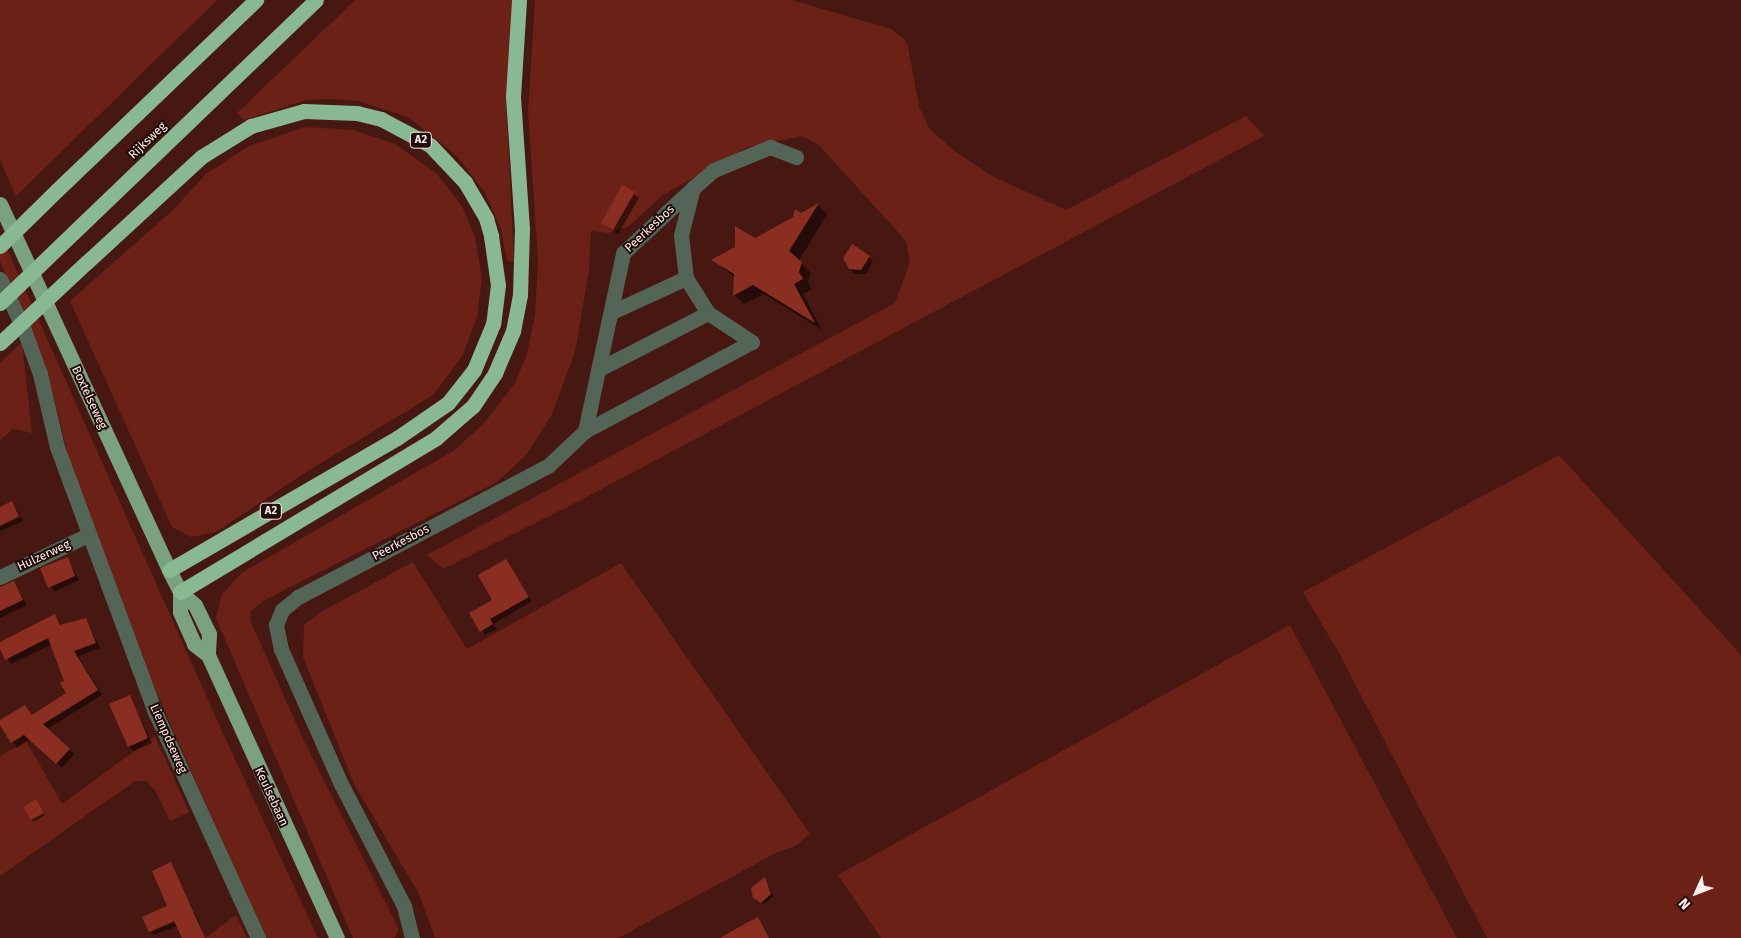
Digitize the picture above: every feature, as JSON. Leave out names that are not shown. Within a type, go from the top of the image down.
[{"type":"highway","points":[[0,246],[256,0]]},
{"type":"highway","name":"Rijksweg","points":[[0,303],[316,0]]},
{"type":"highway","name":"A2","points":[[180,592],[436,438],[473,406],[495,373],[513,331],[520,295],[522,229],[513,96],[519,0]]},
{"type":"highway","name":"A2","points":[[0,343],[201,157],[251,126],[304,111],[357,113],[381,119],[404,128],[430,145],[465,182],[486,218],[491,236],[498,285],[493,324],[474,370],[448,403],[397,438],[169,570]]},
{"type":"main road","name":"Boxtelseweg","points":[[0,204],[180,592],[180,612],[194,644],[208,655]]},
{"type":"main road","name":"Keulsebaan","points":[[208,655],[337,938]]},
{"type":"street","name":"Peerkesbos","points":[[412,938],[404,906],[341,784],[281,649],[276,625],[282,610],[298,597],[549,465],[585,431],[601,368],[623,253],[714,170],[770,147],[796,157]]},
{"type":"street","points":[[585,431],[752,342],[708,313],[686,278],[681,235],[693,188]]},
{"type":"street","points":[[612,312],[686,278]]},
{"type":"street","points":[[0,279],[24,330],[40,374],[57,447],[88,535]]},
{"type":"street","points":[[601,368],[708,313]]},
{"type":"street","name":"Hulzerweg","points":[[0,577],[88,535]]},
{"type":"street","name":"Liempdseweg","points":[[88,535],[156,714],[258,938]]},
{"type":"shaded area","points":[[0,0],[217,0],[16,196],[0,160]]},
{"type":"shaded area","points":[[355,0],[513,0],[506,100],[514,262],[507,260],[501,229],[485,193],[456,155],[408,117],[358,101],[331,99],[306,100],[244,120],[237,113]]},
{"type":"shaded area","points":[[535,0],[792,0],[891,29],[904,39],[908,47],[919,106],[929,128],[953,150],[990,175],[1066,210],[1246,116],[1264,136],[579,501],[443,569],[427,555],[895,303],[910,262],[906,241],[819,145],[802,136],[748,147],[663,195],[629,226],[608,233],[591,231],[589,270],[575,352],[551,416],[526,455],[497,482],[263,601],[251,611],[250,620],[303,739],[399,929],[395,938],[353,938],[216,618],[222,594],[243,572],[455,450],[485,422],[515,383],[527,354],[535,315],[538,261],[528,111]]},
{"type":"shaded area","points":[[305,127],[353,130],[395,144],[436,173],[462,206],[475,237],[482,278],[477,317],[463,355],[433,395],[303,474],[216,532],[191,537],[172,527],[70,301],[173,210],[206,174],[247,147]]},
{"type":"shaded area","points":[[0,233],[220,727],[318,938],[265,938],[144,664],[70,463],[53,393],[33,333],[0,261]]},
{"type":"shaded area","points":[[22,342],[32,433],[13,429],[0,440],[0,363]]},
{"type":"shaded area","points":[[1559,455],[1741,655],[1741,938],[1487,938],[1339,653],[1303,592]]},
{"type":"shaded area","points":[[413,562],[467,649],[621,563],[810,834],[795,846],[776,853],[618,938],[435,938],[419,894],[354,784],[303,657],[304,625],[319,613]]},
{"type":"shaded area","points":[[1290,625],[1457,938],[881,938],[838,875]]},
{"type":"shaded area","points":[[155,736],[189,812],[170,821],[155,790],[146,781],[135,781],[0,876],[0,756],[26,741],[62,804]]},
{"type":"shaded area","points":[[236,915],[247,938],[205,938]]},
{"type":"building","points":[[622,185],[635,192],[613,230],[601,223]]},
{"type":"building","points":[[819,203],[789,251],[802,262],[799,272],[803,279],[794,284],[815,323],[753,285],[733,296],[734,274],[711,260],[735,247],[735,226],[755,238],[793,217],[795,209],[801,213]]},
{"type":"building","points":[[852,244],[870,256],[861,270],[849,269],[843,258]]},
{"type":"building","points":[[12,501],[19,516],[0,526],[0,507]]},
{"type":"building","points":[[68,557],[75,576],[48,588],[40,568]]},
{"type":"building","points":[[506,559],[529,597],[490,619],[493,624],[480,632],[469,613],[492,600],[478,575]]},
{"type":"building","points":[[14,581],[23,600],[0,611],[0,587]]},
{"type":"building","points":[[55,614],[60,625],[86,618],[96,643],[74,651],[98,690],[43,724],[70,749],[56,764],[24,735],[11,743],[0,725],[0,720],[25,705],[32,715],[66,693],[60,683],[64,681],[48,638],[5,660],[0,649],[0,642]]},
{"type":"building","points":[[130,695],[148,738],[128,747],[109,704]]},
{"type":"building","points":[[36,799],[44,813],[31,820],[23,807]]},
{"type":"building","points":[[171,862],[205,938],[182,938],[174,921],[149,932],[142,917],[167,906],[152,871]]},
{"type":"building","points":[[765,877],[771,894],[761,903],[753,898],[751,888]]},
{"type":"building","points":[[758,917],[769,938],[720,938],[748,922]]}]
